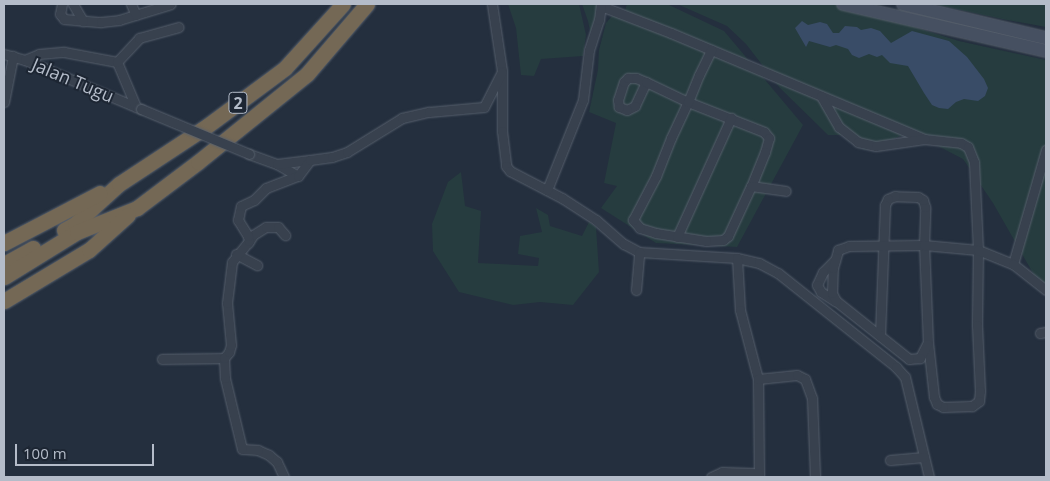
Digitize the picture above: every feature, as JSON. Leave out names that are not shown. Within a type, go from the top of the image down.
[{"type":"highway","name":"2","points":[[4,264],[75,224],[119,184],[207,126],[285,68],[343,4]]},
{"type":"highway","name":"2","points":[[4,277],[78,232],[136,208],[198,162],[307,74],[367,4]]},
{"type":"highway","points":[[4,243],[119,184]]},
{"type":"highway","points":[[4,301],[89,250],[136,208]]},
{"type":"street","points":[[62,4],[60,14],[64,19],[114,22],[171,4]]},
{"type":"street","points":[[73,4],[83,21]]},
{"type":"street","points":[[131,4],[136,15]]},
{"type":"street","points":[[492,4],[502,71],[502,131],[506,166],[522,178],[547,190],[596,220],[624,244],[639,252],[737,258],[759,263],[778,272],[896,367],[905,377],[929,477]]},
{"type":"street","points":[[843,4],[1046,51]]},
{"type":"street","points":[[903,4],[1046,38]]},
{"type":"street","points":[[547,190],[579,112],[585,89],[589,50],[601,5],[924,139]]},
{"type":"street","points":[[116,62],[139,38],[179,27]]},
{"type":"street","points":[[646,82],[688,102],[764,132],[769,138],[751,186],[728,236],[723,240],[706,241],[677,237],[640,228],[633,220],[688,102],[711,50]]},
{"type":"street","points":[[26,60],[39,54],[64,52],[116,62]]},
{"type":"street","points":[[4,102],[8,55]]},
{"type":"street","name":"Jalan Tugu","points":[[8,55],[26,60],[277,164]]},
{"type":"street","points":[[116,62],[139,108]]},
{"type":"street","points":[[277,164],[332,158],[347,152],[402,118],[429,112],[484,108],[502,71]]},
{"type":"street","points":[[821,96],[839,127],[858,142],[876,146],[924,139],[961,143],[968,147],[973,154],[978,250],[977,325],[980,391],[976,404],[943,407],[937,404],[934,397],[928,342],[924,203],[918,197],[895,196],[888,199],[885,205],[880,336]]},
{"type":"street","points":[[677,237],[731,118]]},
{"type":"street","points":[[1013,264],[1046,150]]},
{"type":"street","points":[[248,243],[248,236],[238,220],[241,206],[254,200],[266,188],[298,176],[310,160]]},
{"type":"street","points":[[277,164],[298,176]]},
{"type":"street","points":[[751,186],[786,192]]},
{"type":"street","points":[[284,477],[277,462],[269,455],[258,450],[242,449],[225,378],[224,358],[229,352],[231,345],[227,303],[232,262],[236,254],[248,243],[253,235],[266,227],[278,226],[285,234]]},
{"type":"street","points":[[836,301],[832,294],[834,261],[838,250],[844,247],[884,248],[924,245],[978,250],[1013,264],[1046,290]]},
{"type":"street","points":[[636,290],[639,252]]},
{"type":"street","points":[[236,254],[257,265]]},
{"type":"street","points":[[711,477],[722,472],[758,475],[758,378],[740,310],[737,258]]},
{"type":"street","points":[[834,261],[824,272],[817,285],[821,292],[836,301],[900,354],[912,360],[920,358],[928,342]]},
{"type":"street","points":[[162,359],[224,358]]},
{"type":"street","points":[[758,378],[798,376],[805,380],[812,398],[815,477]]},
{"type":"street","points":[[890,460],[924,457]]},
{"type":"green space","points":[[508,4],[579,4],[586,35],[583,56],[541,59],[534,76],[521,75],[516,28]]},
{"type":"green space","points":[[582,4],[599,4],[591,35],[588,21]]},
{"type":"green space","points":[[627,4],[667,4],[724,31],[803,125],[737,247],[656,243],[601,208],[617,186],[604,183],[616,123],[589,112],[598,70],[599,50],[606,23],[612,16],[623,17]]},
{"type":"green space","points":[[677,4],[840,4],[959,41],[1046,60],[1046,296],[993,203],[963,159],[911,132],[864,150],[849,135],[828,135],[780,88],[746,44],[727,26]]},
{"type":"green space","points":[[933,4],[1046,4],[1046,27],[1002,19]]},
{"type":"green space","points":[[461,172],[465,206],[481,211],[478,263],[538,266],[539,258],[518,254],[520,236],[542,232],[536,208],[548,215],[550,226],[582,236],[589,222],[596,227],[599,272],[573,305],[540,302],[513,305],[459,292],[433,251],[432,224],[448,182]]},
{"type":"water","points":[[802,21],[808,25],[820,22],[827,24],[833,33],[839,33],[845,26],[857,27],[861,30],[871,28],[880,31],[891,43],[912,31],[949,41],[967,57],[984,79],[988,88],[985,96],[978,101],[964,99],[956,102],[948,109],[939,108],[932,105],[908,66],[890,63],[882,55],[877,57],[869,54],[859,58],[852,55],[848,49],[836,45],[830,47],[809,41],[806,47],[795,28]]}]
